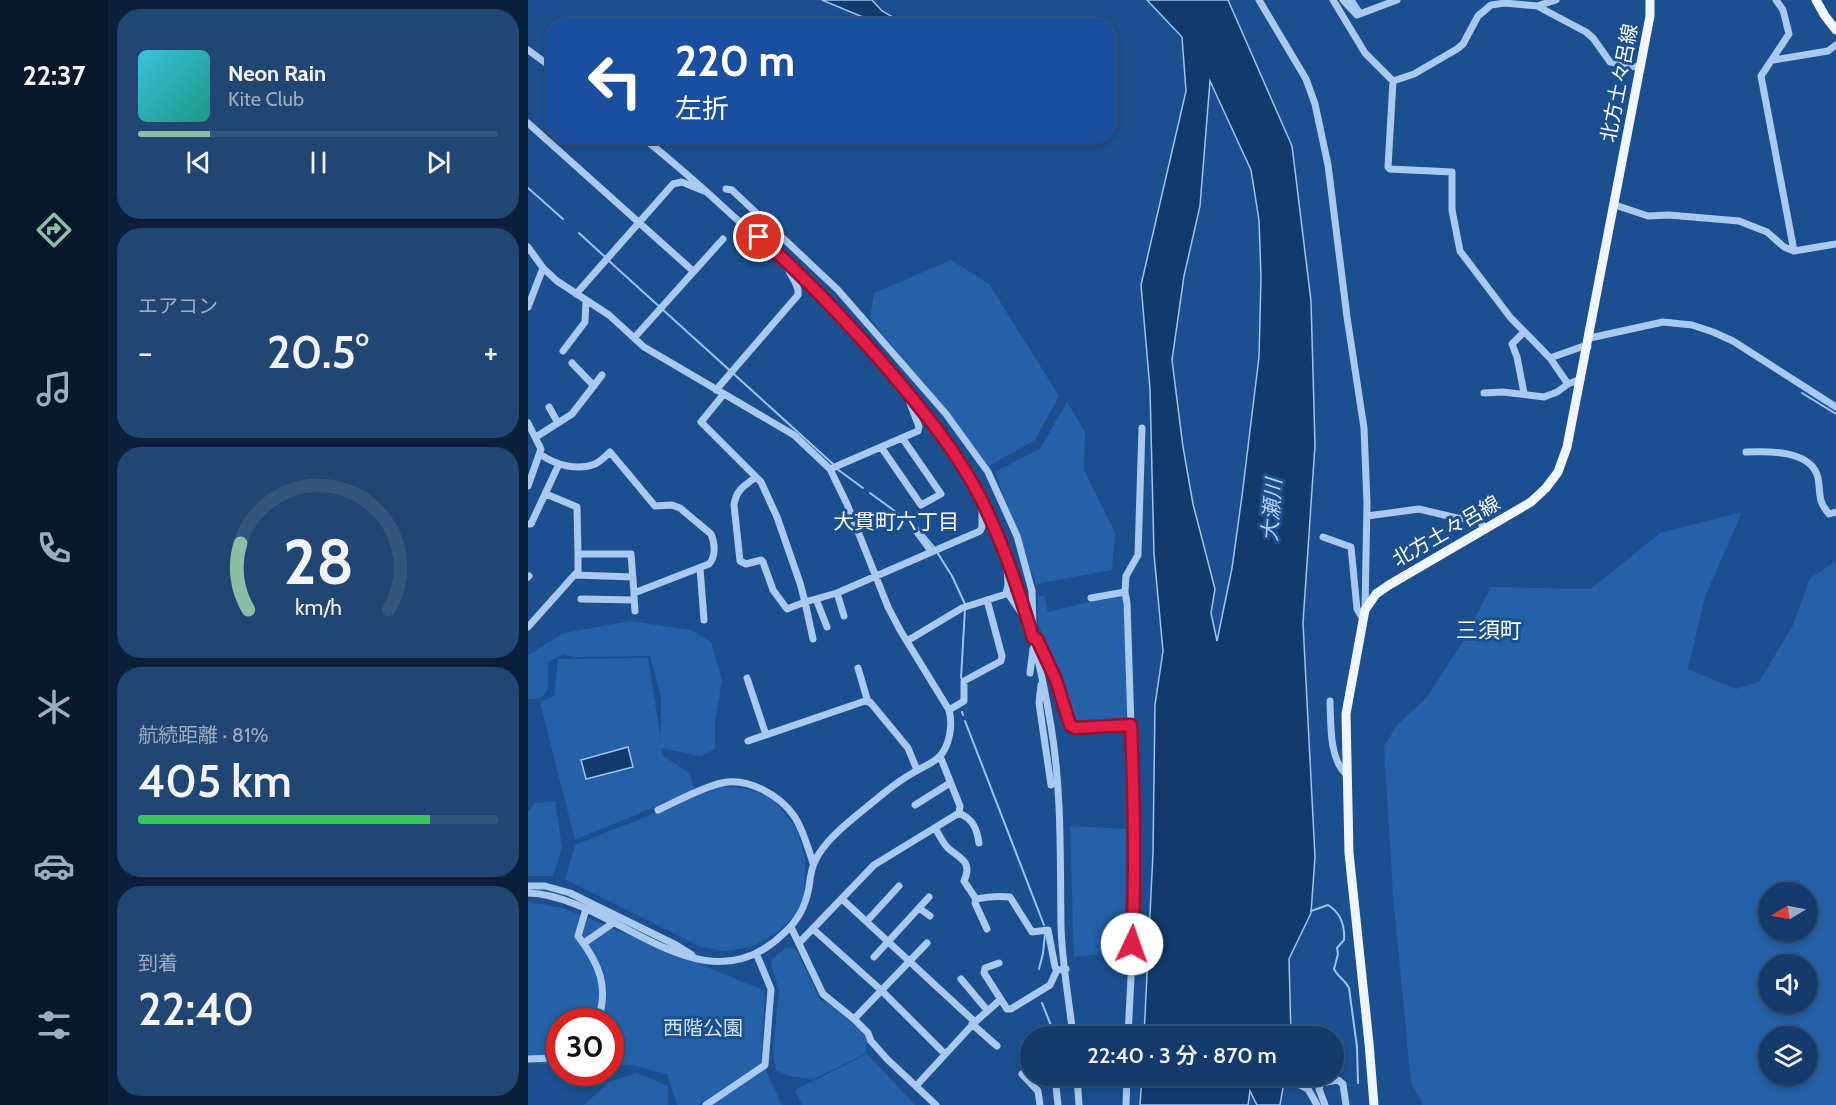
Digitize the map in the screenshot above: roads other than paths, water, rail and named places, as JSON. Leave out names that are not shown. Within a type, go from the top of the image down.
[{"type":"main road","name":"北方土々呂線","points":[[1364,614],[1376,594],[1531,502],[1558,472],[1567,447],[1589,343],[1641,68],[1650,16],[1650,0]]},
{"type":"main road","points":[[1816,0],[1836,30]]},
{"type":"main road","points":[[1364,614],[1346,714],[1346,774],[1351,884],[1374,1105]]},
{"type":"street","points":[[1259,0],[1306,79],[1321,128],[1333,199],[1347,317],[1364,428],[1367,516],[1364,614]]},
{"type":"street","points":[[1333,0],[1365,53],[1393,81],[1388,167],[1390,169],[1452,172],[1452,210],[1460,251],[1490,294],[1550,358],[1568,384]]},
{"type":"street","points":[[1343,0],[1354,14],[1360,14],[1392,1]]},
{"type":"street","points":[[1352,0],[1360,14]]},
{"type":"street","points":[[1537,6],[1556,0]]},
{"type":"street","points":[[1776,0],[1782,10],[1789,34],[1761,76],[1794,251]]},
{"type":"street","points":[[1393,81],[1414,74],[1463,45],[1478,16],[1491,5],[1505,3],[1537,6],[1586,32],[1610,62],[1641,68]]},
{"type":"street","points":[[1773,60],[1828,51],[1836,45]]},
{"type":"street","points":[[528,50],[546,63]]},
{"type":"street","points":[[528,123],[546,140]]},
{"type":"street","points":[[551,144],[693,271]]},
{"type":"street","points":[[651,144],[708,191],[734,217],[786,261],[835,309],[905,390],[950,447],[982,501],[1006,557],[1026,616],[1042,679],[1051,728],[1060,793],[1061,929],[1072,1026]]},
{"type":"street","points":[[576,294],[667,190],[678,182],[708,191]]},
{"type":"street","points":[[726,189],[732,190],[838,290],[946,414],[988,472],[1017,536],[1032,591],[1033,624],[1029,626]]},
{"type":"street","points":[[1615,205],[1648,216],[1669,215],[1739,221],[1767,232],[1784,247],[1794,251],[1836,244]]},
{"type":"street","points":[[634,338],[723,239]]},
{"type":"street","points":[[528,247],[543,268],[557,281],[609,315],[644,347],[794,435],[830,469],[848,504],[888,607],[949,710],[952,725],[940,756],[895,783],[819,852],[813,863],[802,909],[791,927],[776,941],[756,953],[723,962],[702,961],[673,952],[556,896],[528,893]]},
{"type":"street","points":[[716,390],[798,295],[799,289],[786,267],[786,261]]},
{"type":"street","points":[[528,307],[543,268]]},
{"type":"street","points":[[563,351],[585,322],[586,301]]},
{"type":"street","points":[[1550,358],[1589,343],[1662,322],[1692,325],[1733,341],[1836,406]]},
{"type":"street","points":[[1524,332],[1512,344],[1524,393]]},
{"type":"street","points":[[572,363],[594,386]]},
{"type":"street","points":[[536,437],[572,414],[602,375]]},
{"type":"street","points":[[1484,393],[1524,393],[1544,397],[1551,396],[1568,384],[1581,380]]},
{"type":"street","points":[[830,469],[918,431],[919,427],[905,390]]},
{"type":"street","points":[[723,395],[701,422],[761,482],[777,517],[800,583],[813,639]]},
{"type":"street","points":[[549,407],[558,423]]},
{"type":"street","points":[[528,423],[539,444],[540,454],[528,486]]},
{"type":"street","points":[[1129,1026],[1136,880],[1125,592],[1126,576],[1138,555],[1142,428]]},
{"type":"street","points":[[881,447],[921,505],[941,494],[903,438]]},
{"type":"street","points":[[540,454],[566,466],[597,463],[610,452],[655,506],[672,505],[680,508],[711,534],[714,540],[713,561],[700,568],[634,597],[581,599]]},
{"type":"street","points":[[1746,452],[1790,455],[1802,459],[1816,473],[1822,506],[1829,514],[1836,512]]},
{"type":"street","points":[[528,524],[531,524],[559,464]]},
{"type":"street","points":[[756,477],[738,491],[735,497],[740,561],[746,564],[761,560],[763,562],[773,590],[787,609],[837,592],[980,531],[982,501]]},
{"type":"street","points":[[528,627],[578,571],[577,507],[546,494]]},
{"type":"street","points":[[1367,516],[1423,509],[1460,519],[1479,520],[1485,529]]},
{"type":"street","points":[[914,528],[931,551]]},
{"type":"street","points":[[1323,537],[1351,547],[1357,609],[1364,614]]},
{"type":"street","points":[[578,554],[631,554],[635,611]]},
{"type":"street","points":[[1006,557],[1008,585],[1006,594]]},
{"type":"street","points":[[700,568],[704,620]]},
{"type":"street","points":[[575,575],[633,577]]},
{"type":"street","points":[[837,592],[844,616]]},
{"type":"street","points":[[1091,598],[1125,592]]},
{"type":"street","points":[[1006,594],[1026,616]]},
{"type":"street","points":[[907,641],[962,608],[1006,594]]},
{"type":"street","points":[[816,599],[827,627]]},
{"type":"street","points":[[949,710],[964,701],[964,681],[1001,660],[1002,656],[987,600]]},
{"type":"street","points":[[1033,641],[1037,639],[1056,680],[1070,725],[1075,728],[1131,725]]},
{"type":"street","points":[[1030,673],[1033,641]]},
{"type":"street","points":[[858,668],[868,702],[908,748],[917,770]]},
{"type":"street","points":[[747,678],[766,735]]},
{"type":"street","points":[[1042,679],[1039,703],[1051,785]]},
{"type":"street","points":[[748,741],[865,701],[868,702]]},
{"type":"street","points":[[1330,701],[1334,750],[1339,767],[1346,774]]},
{"type":"street","points":[[799,943],[874,865],[959,813],[960,806],[940,756]]},
{"type":"street","points":[[658,810],[723,782],[744,783],[760,788],[780,800],[795,816],[813,863]]},
{"type":"street","points":[[915,805],[950,783]]},
{"type":"street","points":[[959,813],[971,820],[978,831],[979,843]]},
{"type":"street","points":[[935,828],[949,849],[961,856],[968,871],[964,881],[976,899],[975,903],[987,929]]},
{"type":"street","points":[[528,886],[545,886],[570,893],[676,945],[702,961]]},
{"type":"street","points":[[867,921],[899,886]]},
{"type":"street","points":[[976,899],[1008,896],[1032,932],[1048,930],[1052,957],[1057,970],[1050,985],[1011,1009],[1007,1009],[984,973],[985,968],[999,963]]},
{"type":"street","points":[[874,957],[929,897]]},
{"type":"street","points":[[842,899],[997,1046]]},
{"type":"street","points":[[920,908],[930,916]]},
{"type":"street","points":[[585,909],[578,936],[600,974],[604,988],[602,1008]]},
{"type":"street","points":[[584,943],[613,923]]},
{"type":"street","points":[[791,927],[824,994],[854,1019],[868,1033],[886,1059],[936,1105]]},
{"type":"street","points":[[813,929],[882,991],[945,1054]]},
{"type":"street","points":[[854,1019],[927,943]]},
{"type":"street","points":[[706,1105],[765,1065],[771,989],[756,953]]},
{"type":"street","points":[[1057,970],[1066,969]]},
{"type":"street","points":[[961,979],[987,1010]]},
{"type":"street","points":[[916,1086],[974,1023],[1000,1000]]},
{"type":"street","points":[[528,1059],[546,1058]]},
{"type":"street","points":[[1325,1105],[1319,1089],[1321,1083],[1338,1080],[1343,1084],[1346,1105]]},
{"type":"street","points":[[1033,1086],[1038,1091],[1040,1105]]},
{"type":"street","points":[[1056,1086],[1058,1105]]},
{"type":"street","points":[[1078,1086],[1079,1105]]},
{"type":"street","points":[[1126,1105],[1127,1086]]},
{"type":"street","points":[[1302,1086],[1308,1089],[1317,1105]]},
{"type":"water","points":[[822,0],[872,0],[882,11],[894,18],[865,18]]},
{"type":"water","name":"大瀬川","points":[[1147,0],[1228,0],[1292,146],[1311,301],[1315,445],[1303,623],[1315,857],[1311,913],[1289,959],[1291,1026],[1144,1026],[1153,853],[1155,705],[1163,651],[1154,554],[1150,389],[1141,285],[1186,91],[1182,37]],"holes":[[[1210,81],[1251,170],[1259,220],[1261,277],[1259,357],[1232,568],[1217,641],[1211,613],[1215,589],[1193,504],[1172,360],[1184,276],[1200,206]]]},
{"type":"water","points":[[628,747],[633,767],[586,779],[581,760]]},
{"type":"water","points":[[1141,1086],[1283,1086],[1280,1105],[1257,1105],[1250,1091],[1248,1105],[1140,1105]]},
{"type":"waterway","points":[[528,188],[563,219]]},
{"type":"waterway","points":[[579,233],[604,256]]},
{"type":"waterway","points":[[609,261],[833,464]]},
{"type":"waterway","points":[[1802,393],[1836,414]]},
{"type":"waterway","points":[[837,469],[863,488]]},
{"type":"waterway","points":[[870,493],[914,525]]},
{"type":"waterway","points":[[918,528],[934,547]]},
{"type":"waterway","points":[[937,552],[952,576],[965,604]]},
{"type":"waterway","points":[[961,678],[965,609]]},
{"type":"waterway","points":[[965,721],[1044,925]]},
{"type":"waterway","points":[[1311,911],[1328,905],[1336,912],[1343,924],[1344,940],[1337,948],[1338,954],[1334,969],[1349,988],[1357,1047],[1358,1083]]},
{"type":"waterway","points":[[1039,969],[1045,934]]},
{"type":"waterway","points":[[1042,1003],[1051,1026]]},
{"type":"district","name":"大貫町六丁目","points":[[896,522]]},
{"type":"district","name":"三須町","points":[[1489,630]]},
{"type":"park label","name":"西階公園","points":[[703,1028]]}]
